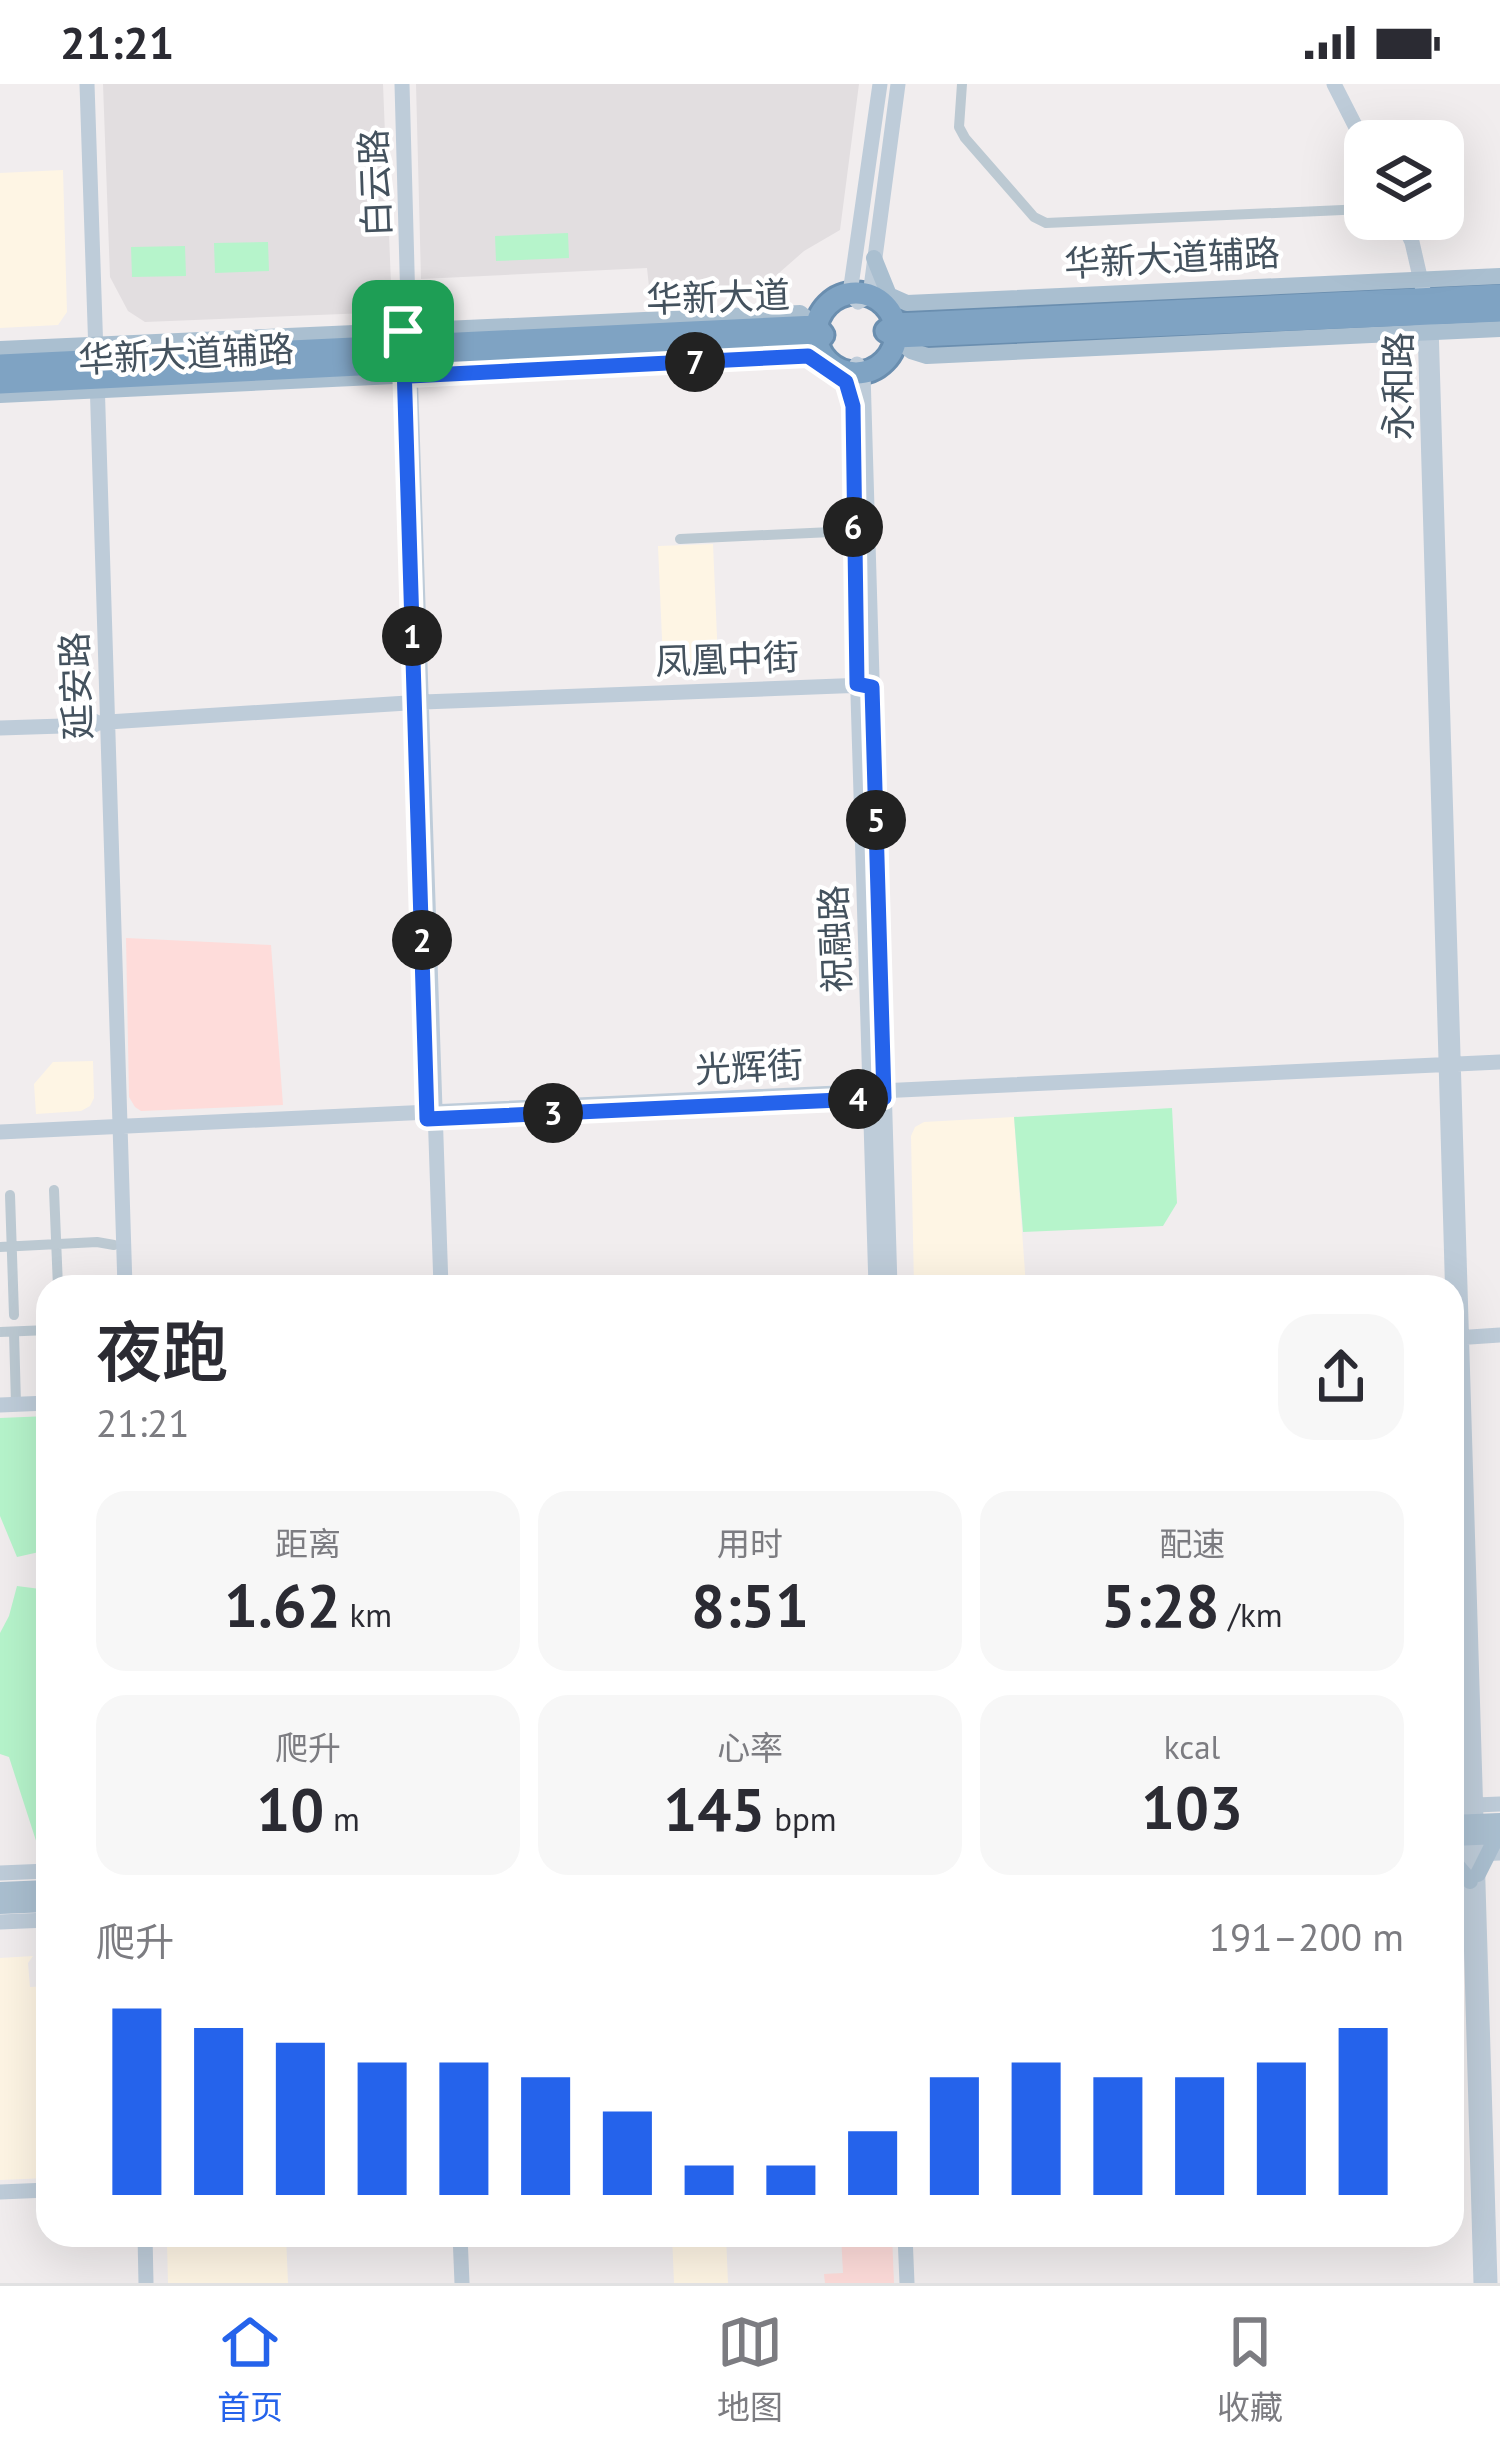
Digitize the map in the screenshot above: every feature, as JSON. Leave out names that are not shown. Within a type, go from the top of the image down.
[{"type":"highway","points":[[892,331],[1143,337],[1426,311],[1500,295]]},
{"type":"highway","points":[[859,297],[881,302],[892,331],[885,361],[858,370],[830,363],[819,334],[835,308],[859,297]]},
{"type":"highway","points":[[892,331],[1500,311]]},
{"type":"highway","name":"华新大道","points":[[0,365],[92,369],[819,334]]},
{"type":"highway","name":"华新大道","points":[[0,383],[92,369]]},
{"type":"main road","name":"延安路","points":[[78,84],[92,369]]},
{"type":"main road","name":"延安路","points":[[88,84],[92,369],[124,1275]]},
{"type":"main road","name":"白云路","points":[[399,84],[436,1275]]},
{"type":"main road","points":[[859,297],[880,84]]},
{"type":"main road","points":[[859,297],[874,259],[898,84]]},
{"type":"main road","points":[[1334,84],[1352,120]]},
{"type":"main road","name":"永和路","points":[[1407,240],[1426,311],[1455,1275]]},
{"type":"main road","name":"华新大道辅路","points":[[874,259],[889,295],[907,302],[1426,311],[1500,328]]},
{"type":"main road","name":"华新大道辅路","points":[[1426,311],[1500,276]]},
{"type":"main road","name":"华新大道辅路","points":[[0,349],[92,369]]},
{"type":"main road","name":"华新大道辅路","points":[[0,395],[92,369],[407,353],[808,356],[846,382],[853,406]]},
{"type":"main road","name":"祝融路","points":[[858,370],[853,406],[853,532],[889,1275]]},
{"type":"main road","name":"祝融路","points":[[858,370],[862,687]]},
{"type":"main road","name":"凤凰中街","points":[[0,726],[862,687]]},
{"type":"main road","name":"光辉街","points":[[0,1136],[1500,1066]]},
{"type":"main road","name":"祝融路","points":[[876,1275],[877,1095]]},
{"type":"main road","name":"延安路","points":[[115,1275],[116,1130]]},
{"type":"main road","points":[[1464,1340],[1500,1338]]},
{"type":"main road","name":"永和路","points":[[1464,1560],[1474,1834]]},
{"type":"main road","points":[[1485,2283],[1474,1834],[1500,1804]]},
{"type":"main road","points":[[1474,1834],[1474,1878]]},
{"type":"main road","points":[[0,1873],[36,1872]]},
{"type":"main road","points":[[0,1890],[36,1888]]},
{"type":"main road","points":[[0,1906],[36,1904]]},
{"type":"main road","points":[[0,1922],[36,1920]]},
{"type":"main road","points":[[0,2192],[36,2190]]},
{"type":"main road","points":[[145,2247],[146,2283]]},
{"type":"main road","points":[[156,2247],[157,2283]]},
{"type":"main road","points":[[464,2247],[466,2283]]},
{"type":"main road","points":[[906,2247],[907,2283]]},
{"type":"main road","points":[[916,2247],[917,2283]]},
{"type":"street","points":[[962,84],[959,127],[965,138],[1034,217],[1046,223],[1344,210]]},
{"type":"street","points":[[680,538],[853,532]]},
{"type":"street","points":[[54,1190],[57,1275]]},
{"type":"street","points":[[10,1195],[6,1246],[14,1315]]},
{"type":"street","points":[[6,1246],[97,1241],[114,1246]]},
{"type":"street","points":[[0,1332],[36,1330]]},
{"type":"street","points":[[8,1405],[14,1331]]},
{"type":"shaded area","points":[[103,84],[383,84],[391,284],[368,313],[145,322],[128,311],[110,277]]},
{"type":"shaded area","points":[[416,84],[859,84],[840,230],[804,251],[771,280],[737,292],[650,296],[647,268],[421,279]]},
{"type":"shaded area","points":[[63,170],[67,312],[58,325],[0,328],[0,173]]},
{"type":"shaded area","points":[[713,544],[718,660],[663,662],[658,546]]},
{"type":"shaded area","points":[[126,938],[271,945],[283,1105],[141,1111],[135,1107],[129,1097]]},
{"type":"shaded area","points":[[93,1061],[90,1106],[81,1111],[36,1114],[34,1084],[53,1062]]},
{"type":"shaded area","points":[[1014,1117],[1025,1275],[914,1275],[911,1136],[924,1122]]},
{"type":"shaded area","points":[[33,1956],[28,1963],[30,1987],[36,1987],[36,2178],[0,2180],[0,1958]]},
{"type":"shaded area","points":[[167,2247],[286,2247],[288,2283],[168,2283]]},
{"type":"shaded area","points":[[672,2247],[726,2247],[728,2283],[674,2283]]},
{"type":"shaded area","points":[[842,2247],[892,2247],[894,2283],[825,2283],[824,2274],[843,2273]]},
{"type":"green space","points":[[568,233],[569,258],[496,261],[495,236]]},
{"type":"green space","points":[[268,242],[269,271],[215,273],[214,243]]},
{"type":"green space","points":[[185,246],[186,276],[132,277],[131,247]]},
{"type":"green space","points":[[1172,1108],[1177,1203],[1163,1226],[1023,1232],[1014,1117]]},
{"type":"green space","points":[[36,1416],[36,1553],[17,1557],[0,1516],[0,1418]]},
{"type":"green space","points":[[17,1586],[36,1588],[36,1841],[9,1757],[0,1754],[0,1633]]},
{"type":"route","points":[[403,331],[409,331],[410,376],[808,356],[846,382],[853,406],[857,684],[872,687],[884,1098],[427,1119],[403,331]]}]
